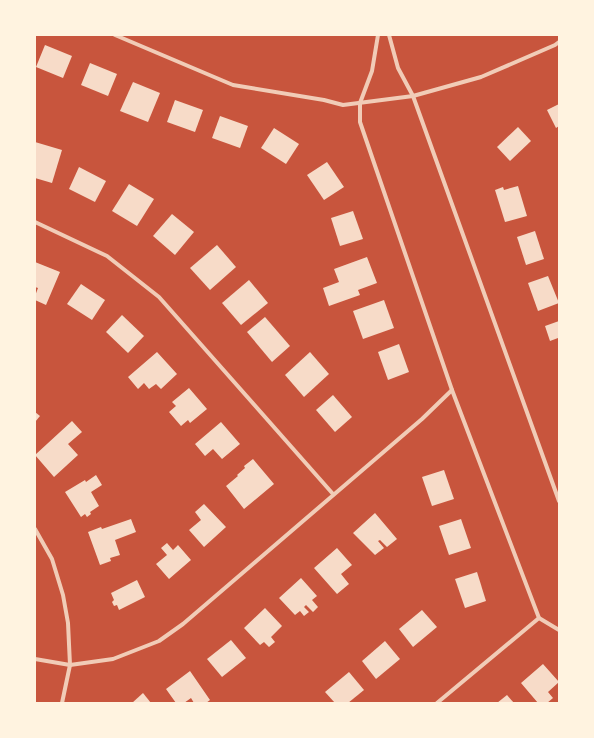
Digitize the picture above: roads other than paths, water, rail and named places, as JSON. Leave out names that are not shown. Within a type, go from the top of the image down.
[{"type":"street","points":[[115,35],[234,85],[324,100],[343,105],[413,96],[481,77],[559,42]]},
{"type":"street","points":[[378,35],[372,71],[360,103],[360,122],[452,390],[539,618],[559,630]]},
{"type":"street","points":[[389,35],[398,68],[413,96],[559,501]]},
{"type":"street","points":[[35,222],[107,256],[159,297],[333,494]]},
{"type":"street","points":[[35,659],[70,666],[113,659],[159,641],[183,624],[422,419],[452,390]]},
{"type":"street","points":[[35,529],[52,559],[63,595],[68,623],[70,666],[62,703]]},
{"type":"street","points":[[437,703],[539,618]]}]
